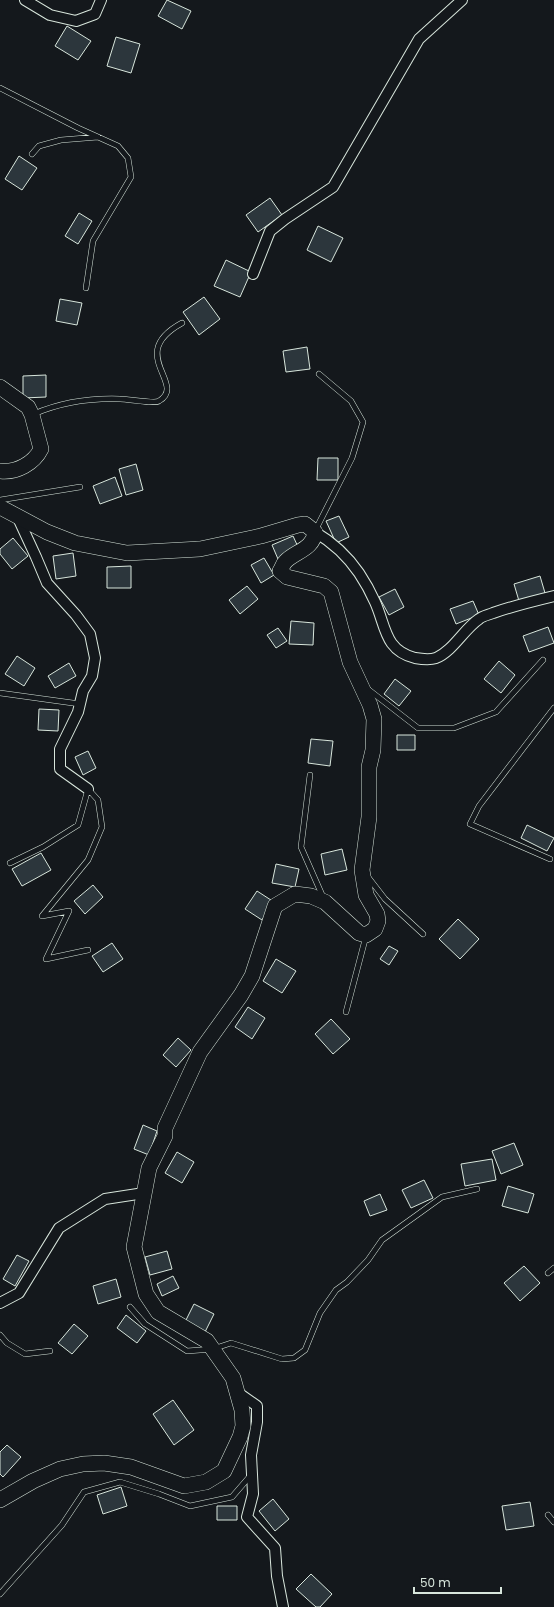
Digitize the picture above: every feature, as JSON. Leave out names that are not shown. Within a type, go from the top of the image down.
[{"type":"street","points":[[25,0],[50,15],[76,21],[95,14],[101,0]]},
{"type":"street","points":[[253,274],[270,232],[285,219],[333,187],[419,39],[462,0]]},
{"type":"street","points":[[0,387],[28,407],[32,414],[41,449],[38,456],[28,464],[16,470],[0,471]]},
{"type":"street","points":[[0,507],[18,518],[47,532],[75,543],[127,553],[200,549],[261,536],[305,524],[331,543],[359,573],[375,603],[384,631],[396,649],[408,656],[422,659],[436,658],[449,649],[479,618],[514,606],[554,596]]},
{"type":"street","points":[[18,518],[46,583],[76,615],[90,634],[95,658],[92,676],[83,691],[78,712],[60,749],[60,769],[88,789]]},
{"type":"street","points":[[0,1500],[60,1469],[83,1464],[104,1463],[131,1467],[184,1486],[206,1482],[224,1471],[240,1437],[243,1426],[242,1410],[233,1378],[207,1341],[158,1312],[146,1294],[134,1247],[149,1168],[165,1136],[164,1128],[200,1052],[241,995],[252,976],[275,906],[295,894],[311,896],[325,902],[360,933],[366,935],[375,929],[378,921],[377,914],[366,895],[362,870],[369,817],[369,767],[373,750],[374,719],[370,705],[350,662],[331,592],[324,586],[287,577],[280,571],[284,562],[309,546],[314,538],[315,532]]},
{"type":"street","points":[[0,1304],[19,1293],[59,1228],[105,1199],[144,1192]]},
{"type":"street","points":[[237,1392],[257,1406],[257,1422],[251,1455],[253,1494],[247,1517],[275,1548],[277,1576],[283,1607]]},
{"type":"lane","points":[[0,88],[118,146],[128,158],[131,177],[93,241],[86,288]]},
{"type":"lane","points":[[32,154],[39,146],[61,140],[99,137]]},
{"type":"lane","points":[[32,414],[74,401],[97,398],[134,399],[153,403],[160,401],[166,394],[168,388],[157,360],[157,347],[162,338],[171,329],[182,323]]},
{"type":"lane","points":[[315,532],[352,458],[363,422],[351,401],[319,374]]},
{"type":"lane","points":[[0,500],[80,487]]},
{"type":"lane","points":[[360,683],[418,728],[454,728],[496,712],[543,660]]},
{"type":"lane","points":[[0,693],[80,704]]},
{"type":"lane","points":[[550,859],[470,824],[479,806],[554,708]]},
{"type":"lane","points":[[310,774],[301,847],[325,902]]},
{"type":"lane","points":[[10,863],[43,847],[78,825],[88,789]]},
{"type":"lane","points":[[88,789],[98,800],[102,827],[88,860],[42,916],[69,911],[46,959],[88,950]]},
{"type":"lane","points":[[362,870],[385,899],[424,934]]},
{"type":"lane","points":[[346,1012],[366,935]]},
{"type":"lane","points":[[130,1307],[145,1324],[187,1351],[213,1349],[231,1343],[282,1359],[294,1358],[304,1350],[320,1313],[336,1290],[347,1282],[368,1260],[382,1240],[442,1197],[477,1189]]},
{"type":"lane","points":[[548,1273],[554,1268]]},
{"type":"lane","points":[[0,1335],[7,1343],[25,1354],[50,1351]]},
{"type":"lane","points":[[0,1594],[62,1524],[84,1492],[120,1482],[159,1494],[190,1506],[232,1497],[252,1475]]},
{"type":"lane","points":[[548,1515],[554,1522]]},
{"type":"building","points":[[167,0],[191,11],[182,29],[158,16]]},
{"type":"building","points":[[67,26],[91,41],[78,60],[55,46]]},
{"type":"building","points":[[116,37],[140,44],[131,73],[107,66]]},
{"type":"building","points":[[19,156],[37,168],[22,190],[5,179]]},
{"type":"building","points":[[270,198],[282,215],[258,232],[246,215]]},
{"type":"building","points":[[79,213],[92,221],[78,244],[65,236]]},
{"type":"building","points":[[318,226],[343,238],[331,262],[307,250]]},
{"type":"building","points":[[226,260],[251,272],[240,297],[214,286]]},
{"type":"building","points":[[204,297],[220,319],[199,335],[183,312]]},
{"type":"building","points":[[60,299],[82,303],[77,325],[56,321]]},
{"type":"building","points":[[307,347],[310,369],[286,372],[283,351]]},
{"type":"building","points":[[46,375],[46,397],[23,398],[23,376]]},
{"type":"building","points":[[318,458],[338,458],[338,480],[317,480]]},
{"type":"building","points":[[136,464],[143,490],[126,495],[119,469]]},
{"type":"building","points":[[115,477],[122,496],[100,504],[93,486]]},
{"type":"building","points":[[339,516],[349,537],[336,543],[326,521]]},
{"type":"building","points":[[293,536],[299,549],[278,559],[272,545]]},
{"type":"building","points":[[13,538],[28,556],[12,569],[0,554],[0,549]]},
{"type":"building","points":[[73,553],[76,576],[56,579],[53,556]]},
{"type":"building","points":[[264,558],[274,575],[261,583],[251,565]]},
{"type":"building","points":[[131,566],[131,588],[107,588],[107,567]]},
{"type":"building","points":[[540,576],[545,593],[519,601],[514,584]]},
{"type":"building","points":[[247,586],[258,599],[240,614],[229,600]]},
{"type":"building","points":[[395,589],[404,607],[389,615],[379,597]]},
{"type":"building","points":[[473,601],[479,615],[456,624],[450,609]]},
{"type":"building","points":[[291,621],[314,623],[313,645],[289,644]]},
{"type":"building","points":[[548,627],[554,643],[529,652],[523,636]]},
{"type":"building","points":[[278,628],[287,641],[276,648],[267,635]]},
{"type":"building","points":[[17,656],[35,668],[24,686],[5,674]]},
{"type":"building","points":[[499,661],[515,675],[501,693],[484,679]]},
{"type":"building","points":[[69,663],[76,676],[55,688],[48,676]]},
{"type":"building","points":[[395,679],[411,691],[399,706],[384,694]]},
{"type":"building","points":[[39,709],[59,710],[58,731],[38,730]]},
{"type":"building","points":[[397,735],[415,735],[415,750],[397,750]]},
{"type":"building","points":[[311,739],[333,741],[330,766],[308,763]]},
{"type":"building","points":[[88,751],[96,768],[83,775],[75,757]]},
{"type":"building","points":[[527,825],[554,838],[547,851],[521,838]]},
{"type":"building","points":[[342,849],[347,870],[325,875],[321,854]]},
{"type":"building","points":[[41,853],[51,870],[22,886],[12,869]]},
{"type":"building","points":[[276,864],[299,869],[295,887],[272,883]]},
{"type":"building","points":[[93,885],[103,897],[85,914],[74,901]]},
{"type":"building","points":[[257,891],[274,902],[262,920],[245,909]]},
{"type":"building","points":[[458,919],[479,939],[460,959],[439,939]]},
{"type":"building","points":[[112,943],[123,959],[103,972],[92,956]]},
{"type":"building","points":[[389,946],[398,951],[389,965],[380,959]]},
{"type":"building","points":[[276,959],[296,971],[282,993],[263,981]]},
{"type":"building","points":[[248,1007],[265,1018],[252,1039],[235,1027]]},
{"type":"building","points":[[331,1019],[350,1039],[333,1054],[315,1034]]},
{"type":"building","points":[[178,1038],[191,1050],[176,1067],[163,1055]]},
{"type":"building","points":[[143,1125],[157,1131],[149,1155],[134,1149]]},
{"type":"building","points":[[514,1143],[523,1165],[501,1174],[492,1151]]},
{"type":"building","points":[[177,1152],[194,1162],[182,1183],[165,1173]]},
{"type":"building","points":[[492,1159],[496,1180],[465,1186],[461,1164]]},
{"type":"building","points":[[424,1180],[433,1198],[411,1208],[402,1190]]},
{"type":"building","points":[[508,1186],[534,1194],[528,1213],[502,1206]]},
{"type":"building","points":[[380,1194],[387,1210],[370,1216],[364,1201]]},
{"type":"building","points":[[167,1251],[172,1269],[150,1275],[145,1257]]},
{"type":"building","points":[[17,1255],[29,1261],[15,1286],[3,1279]]},
{"type":"building","points":[[524,1266],[540,1283],[520,1301],[504,1283]]},
{"type":"building","points":[[173,1276],[179,1288],[162,1296],[157,1284]]},
{"type":"building","points":[[116,1279],[121,1297],[98,1304],[93,1286]]},
{"type":"building","points":[[194,1304],[214,1314],[205,1332],[185,1322]]},
{"type":"building","points":[[126,1315],[146,1331],[137,1343],[117,1328]]},
{"type":"building","points":[[74,1324],[88,1336],[72,1354],[58,1343]]},
{"type":"building","points":[[173,1400],[194,1430],[174,1445],[153,1414]]},
{"type":"building","points":[[7,1445],[21,1457],[3,1477],[0,1474],[0,1452]]},
{"type":"building","points":[[121,1487],[127,1506],[103,1514],[97,1495]]},
{"type":"building","points":[[273,1499],[289,1519],[275,1531],[259,1511]]},
{"type":"building","points":[[530,1502],[534,1526],[506,1530],[502,1506]]},
{"type":"building","points":[[217,1506],[237,1506],[237,1520],[217,1520]]},
{"type":"building","points":[[311,1574],[332,1594],[320,1607],[316,1607],[296,1589]]}]
